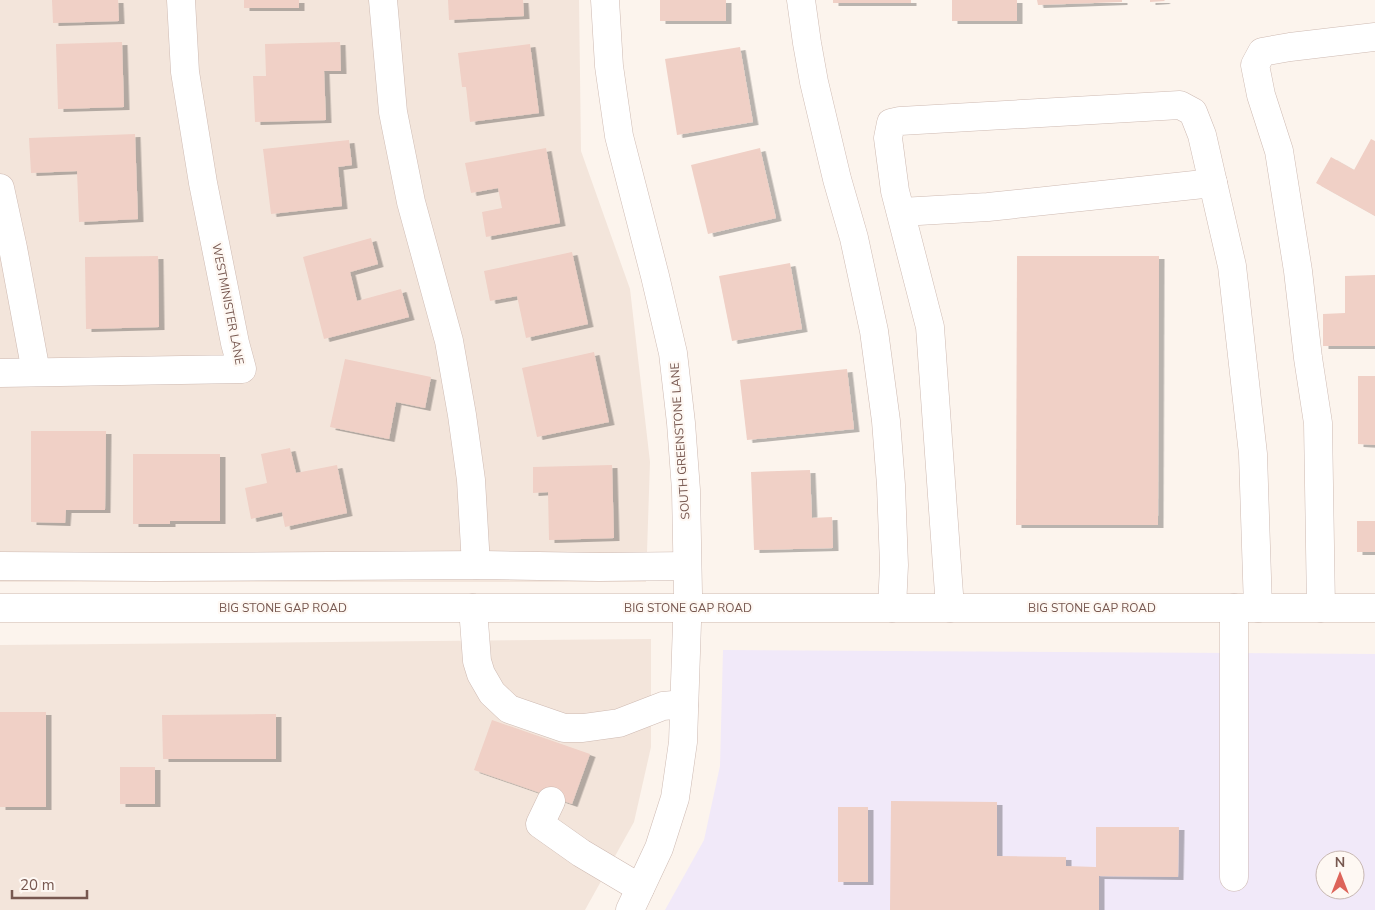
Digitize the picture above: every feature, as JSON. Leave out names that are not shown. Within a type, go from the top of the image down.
[{"type":"street","name":"WESTMINISTER LANE","points":[[0,373],[242,369],[234,343],[185,72],[181,0]]},
{"type":"street","points":[[383,0],[393,112],[411,202],[449,342],[462,415],[471,480],[476,565]]},
{"type":"street","name":"SOUTH GREENSTONE LANE","points":[[604,0],[609,66],[619,136],[673,353],[686,490],[687,608],[683,742],[675,798],[659,848],[635,899]]},
{"type":"street","points":[[801,0],[806,43],[814,82],[837,179],[854,238],[874,331],[886,421],[894,565],[892,608]]},
{"type":"street","points":[[1321,608],[1318,423],[1298,270],[1279,151],[1261,95],[1255,65],[1262,52],[1375,37]]},
{"type":"street","points":[[950,608],[930,327],[896,191],[888,138],[890,123],[1180,105],[1193,112],[1202,135],[1232,266],[1253,454],[1234,877]]},
{"type":"street","points":[[901,212],[988,207],[1214,183]]},
{"type":"street","points":[[0,188],[36,372]]},
{"type":"street","points":[[0,566],[687,566]]},
{"type":"street","name":"BIG STONE GAP ROAD","points":[[0,608],[1375,608]]},
{"type":"street","points":[[473,608],[477,661],[481,674],[492,694],[509,709],[564,728],[583,728],[619,723],[663,706],[684,704]]},
{"type":"street","points":[[551,801],[540,824],[581,853],[635,899]]},
{"type":"shaded area","points":[[0,0],[579,0],[581,151],[630,289],[650,462],[646,582],[0,582]]},
{"type":"shaded area","points":[[651,639],[651,747],[634,822],[585,910],[0,910],[0,645]]},
{"type":"shaded area","points":[[723,650],[1375,654],[1375,910],[665,910],[704,840],[720,766]]},
{"type":"building","points":[[52,0],[118,0],[119,21],[53,23]]},
{"type":"building","points":[[244,0],[299,0],[299,8],[244,8]]},
{"type":"building","points":[[448,0],[523,0],[524,16],[449,20]]},
{"type":"building","points":[[660,0],[726,0],[726,21],[660,21]]},
{"type":"building","points":[[833,0],[911,0],[911,3],[833,3]]},
{"type":"building","points":[[952,0],[1017,0],[1017,21],[952,21]]},
{"type":"building","points":[[1037,0],[1122,0],[1122,2],[1038,5]]},
{"type":"building","points":[[1150,0],[1164,0],[1165,1],[1150,2]]},
{"type":"building","points":[[122,42],[124,107],[58,109],[56,44]]},
{"type":"building","points":[[340,42],[341,71],[324,71],[326,120],[255,122],[253,76],[266,76],[265,44]]},
{"type":"building","points":[[530,44],[539,113],[470,122],[466,87],[462,87],[458,53]]},
{"type":"building","points":[[740,47],[753,122],[677,135],[665,59]]},
{"type":"building","points":[[135,134],[138,219],[79,222],[77,171],[31,173],[29,138]]},
{"type":"building","points":[[1371,139],[1375,141],[1375,216],[1316,183],[1331,157],[1354,170]]},
{"type":"building","points":[[349,140],[352,165],[338,167],[342,206],[271,214],[263,149]]},
{"type":"building","points":[[546,148],[560,223],[486,237],[482,212],[502,208],[498,188],[471,193],[465,163]]},
{"type":"building","points":[[760,148],[776,218],[708,234],[691,165]]},
{"type":"building","points":[[371,238],[378,264],[350,272],[357,301],[401,289],[409,317],[324,339],[303,257]]},
{"type":"building","points":[[572,252],[588,324],[526,338],[517,296],[490,301],[484,271]]},
{"type":"building","points":[[158,256],[159,327],[86,329],[85,257]]},
{"type":"building","points":[[1017,256],[1159,256],[1158,525],[1016,525]]},
{"type":"building","points":[[790,263],[802,329],[732,341],[719,276]]},
{"type":"building","points":[[1375,275],[1375,346],[1323,346],[1323,314],[1345,313],[1345,276]]},
{"type":"building","points":[[594,352],[609,422],[537,437],[522,368]]},
{"type":"building","points":[[345,359],[431,377],[425,408],[396,402],[389,439],[330,427]]},
{"type":"building","points":[[847,369],[854,429],[747,440],[740,380]]},
{"type":"building","points":[[1358,376],[1375,376],[1375,445],[1358,444]]},
{"type":"building","points":[[31,431],[106,431],[105,510],[66,510],[65,523],[31,522]]},
{"type":"building","points":[[290,448],[296,473],[337,465],[347,513],[285,527],[282,512],[251,519],[245,488],[267,483],[261,454]]},
{"type":"building","points":[[133,454],[220,454],[220,521],[170,521],[170,524],[133,524]]},
{"type":"building","points":[[612,465],[614,538],[549,540],[548,492],[533,493],[533,467]]},
{"type":"building","points":[[810,470],[812,518],[832,517],[833,548],[754,550],[751,472]]},
{"type":"building","points":[[1357,521],[1375,521],[1375,552],[1357,552]]},
{"type":"building","points":[[0,712],[46,712],[46,807],[0,807]]},
{"type":"building","points":[[276,714],[276,759],[163,759],[162,715]]},
{"type":"building","points":[[492,720],[590,754],[572,804],[474,770]]},
{"type":"building","points":[[120,767],[155,767],[155,804],[120,804]]},
{"type":"building","points":[[891,801],[997,802],[997,856],[1066,857],[1066,866],[1096,867],[1096,827],[1179,827],[1178,877],[1099,876],[1099,910],[890,910]]},
{"type":"building","points":[[838,807],[868,807],[868,882],[838,882]]}]
